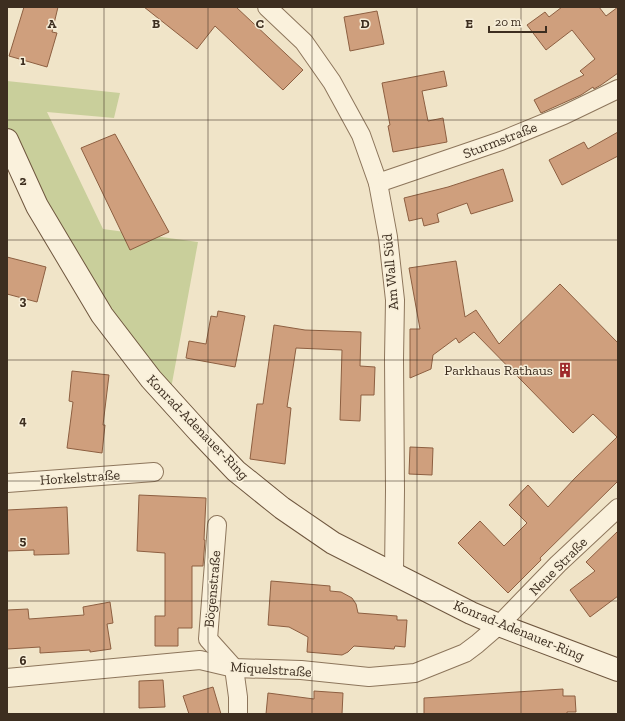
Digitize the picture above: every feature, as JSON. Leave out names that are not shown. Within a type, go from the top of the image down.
[{"type":"main road","name":"Konrad-Adenauer-Ring","points":[[7,140],[37,206],[102,315],[151,379],[236,471],[282,508],[333,543],[460,608],[499,625],[618,670]]},
{"type":"street","name":"Am Wall Süd","points":[[267,7],[304,42],[332,82],[361,135],[378,183],[388,237],[395,300],[394,573]]},
{"type":"street","name":"Sturmstraße","points":[[378,183],[501,141],[564,115],[618,89]]},
{"type":"street","name":"Horkelstraße","points":[[7,483],[154,472]]},
{"type":"street","name":"Neue Straße","points":[[499,625],[558,564],[618,508]]},
{"type":"street","name":"Bögenstraße","points":[[217,525],[208,639],[234,668]]},
{"type":"street","name":"Miquelstraße","points":[[7,678],[200,660],[234,668],[301,670],[369,677],[415,673],[465,653],[478,644],[499,625]]},
{"type":"street","points":[[234,668],[238,697],[238,714]]},
{"type":"green space","points":[[7,81],[120,93],[114,118],[47,112],[103,229],[198,242],[170,394],[151,379],[7,140]]},
{"type":"building","points":[[24,7],[58,7],[52,32],[57,33],[47,67],[9,56]]},
{"type":"building","points":[[144,7],[236,7],[303,70],[283,90],[215,26],[197,49]]},
{"type":"building","points":[[562,7],[599,7],[606,16],[618,7],[618,73],[594,89],[593,87],[581,95],[541,113],[534,100],[584,75],[580,71],[595,59],[572,30],[546,50],[527,25],[545,12],[549,17]]},
{"type":"building","points":[[377,11],[384,44],[350,51],[344,17]]},
{"type":"building","points":[[444,71],[447,86],[422,91],[428,121],[443,118],[447,142],[393,152],[388,126],[390,125],[382,83]]},
{"type":"building","points":[[618,132],[618,156],[562,185],[549,160],[584,142],[588,149]]},
{"type":"building","points":[[115,134],[169,232],[130,250],[81,148]]},
{"type":"building","points":[[503,169],[513,201],[471,214],[467,203],[437,214],[439,222],[424,226],[422,218],[409,221],[404,198],[448,187]]},
{"type":"building","points":[[7,257],[46,267],[37,302],[7,294]]},
{"type":"building","points":[[456,261],[465,317],[476,310],[499,344],[560,284],[618,343],[618,481],[540,558],[541,560],[508,593],[458,543],[480,521],[504,546],[527,523],[509,505],[528,485],[548,507],[617,437],[593,414],[573,433],[474,332],[459,343],[456,338],[433,355],[431,369],[410,378],[410,329],[420,329],[409,268]]},
{"type":"building","points":[[218,311],[245,316],[235,367],[186,358],[189,341],[206,344],[211,316],[217,317]]},
{"type":"building","points":[[274,325],[305,330],[361,332],[360,366],[375,367],[374,395],[361,395],[360,421],[340,420],[342,350],[296,348],[287,407],[291,408],[285,464],[250,459],[257,404],[263,404]]},
{"type":"building","points":[[72,371],[109,375],[103,425],[105,425],[102,453],[67,448],[73,402],[69,401]]},
{"type":"building","points":[[410,447],[433,448],[432,475],[409,474]]},
{"type":"building","points":[[139,495],[206,498],[203,566],[192,566],[192,628],[178,628],[178,646],[155,646],[155,616],[165,616],[165,553],[137,551]]},
{"type":"building","points":[[67,507],[69,554],[34,555],[34,550],[7,551],[7,510]]},
{"type":"building","points":[[618,531],[618,596],[590,617],[570,590],[595,571],[586,562]]},
{"type":"building","points":[[271,581],[330,586],[330,591],[341,592],[352,598],[356,604],[358,613],[397,616],[397,620],[407,620],[405,647],[395,646],[394,649],[354,646],[342,655],[307,652],[308,637],[289,627],[268,625]]},
{"type":"building","points":[[110,602],[113,623],[107,624],[111,649],[90,652],[90,650],[40,653],[40,647],[7,649],[7,610],[28,609],[29,619],[84,615],[83,607]]},
{"type":"building","points":[[163,680],[165,707],[139,708],[139,681]]},
{"type":"building","points":[[213,687],[221,714],[189,714],[183,696]]},
{"type":"building","points":[[563,689],[563,696],[575,696],[576,712],[567,712],[567,714],[424,714],[424,698]]},
{"type":"building","points":[[314,691],[343,693],[342,714],[266,714],[268,693],[314,699]]},
{"type":"place","name":"Parkhaus Rathaus","points":[[565,370]]}]
